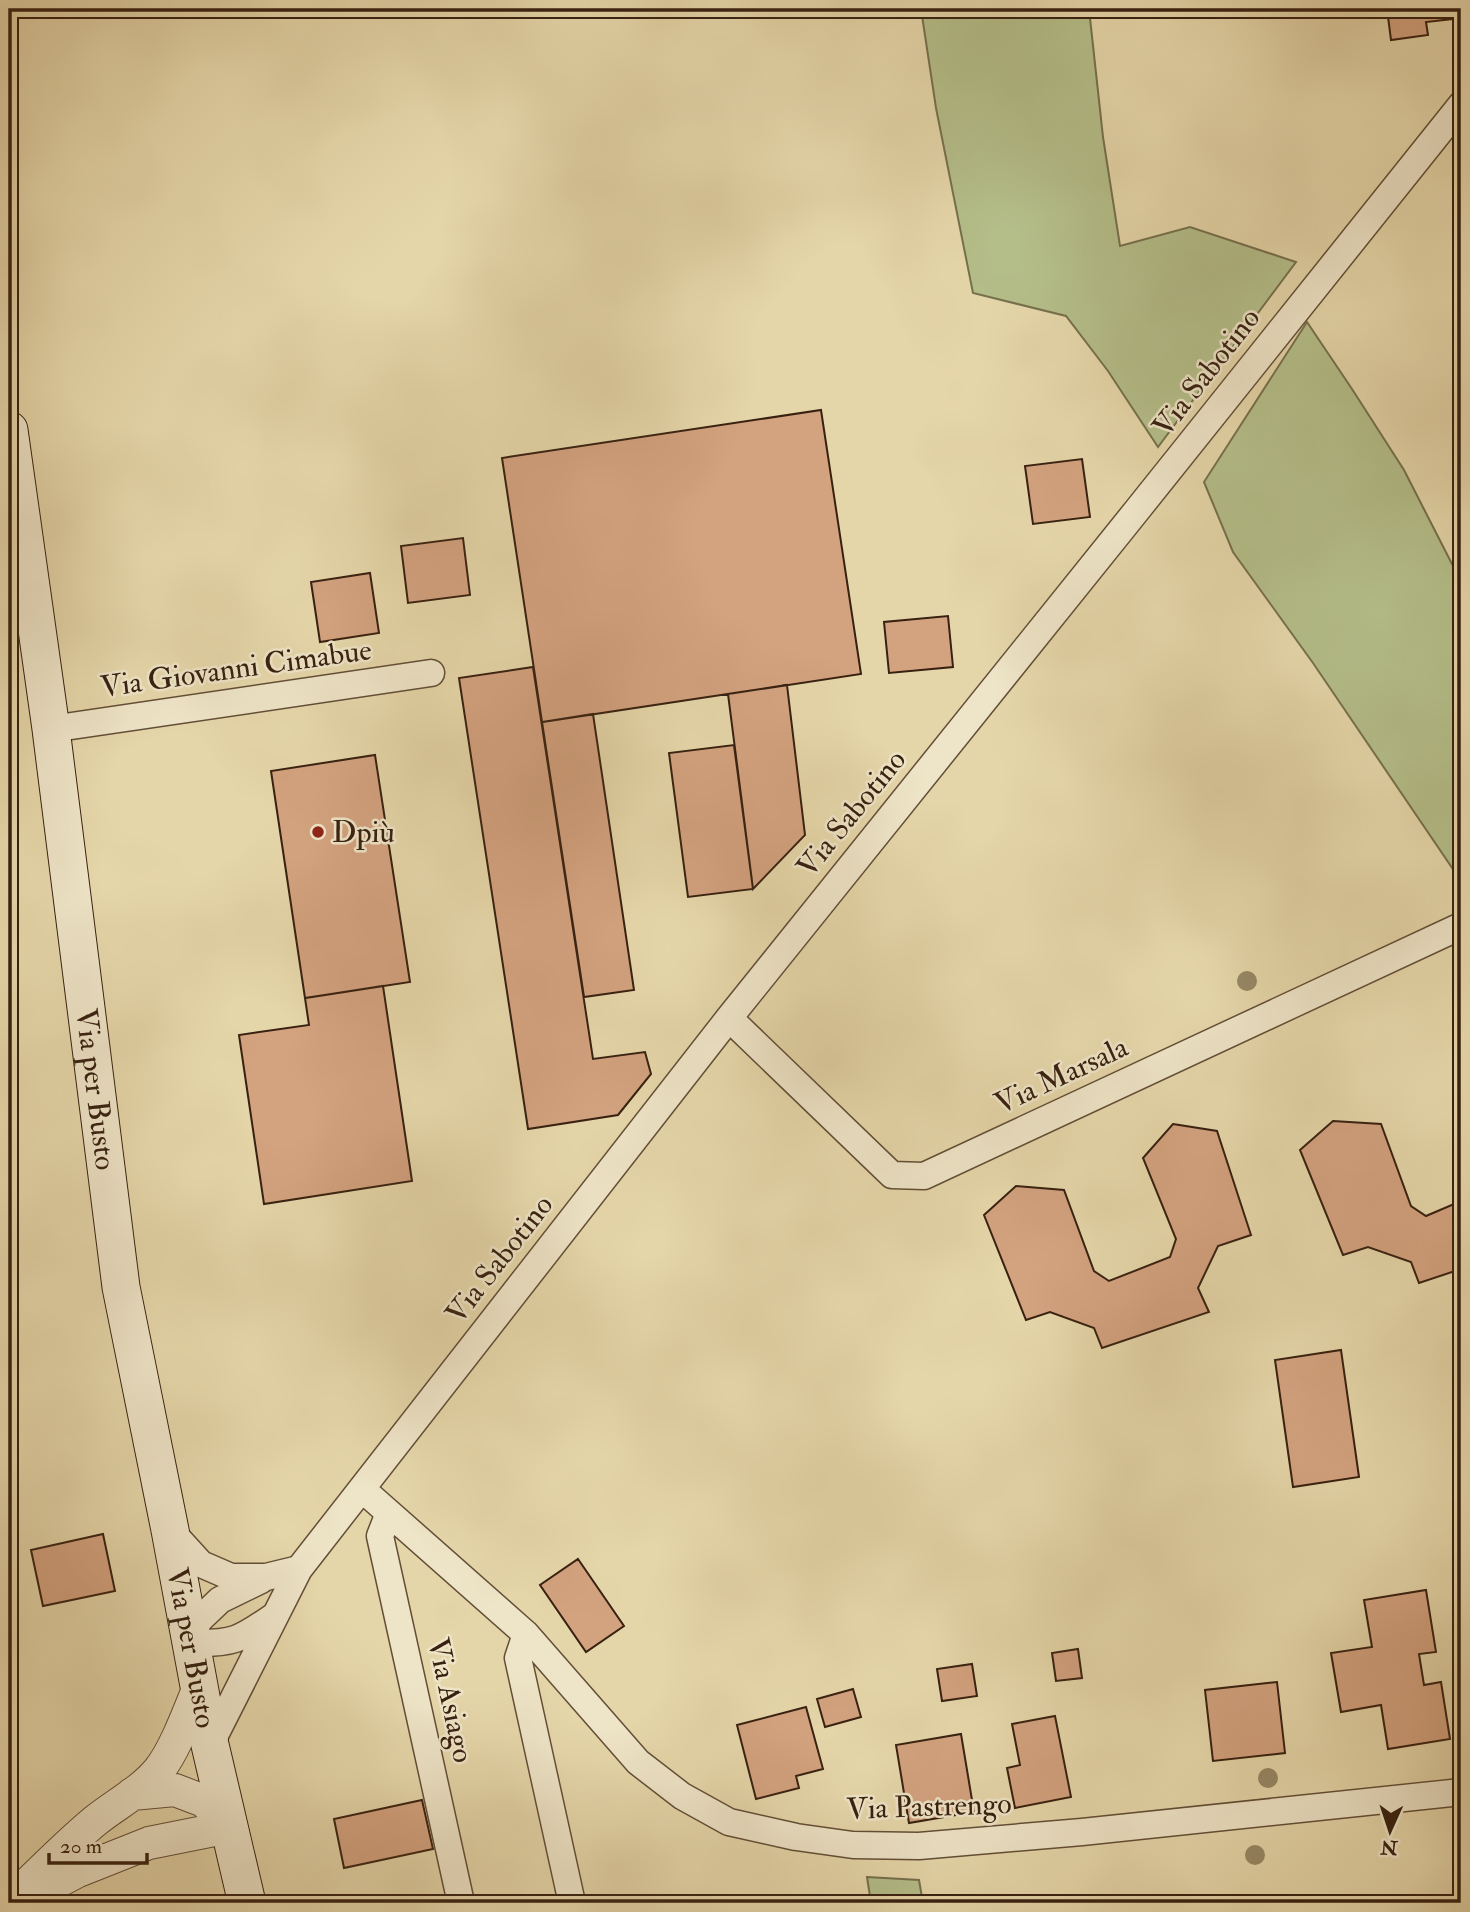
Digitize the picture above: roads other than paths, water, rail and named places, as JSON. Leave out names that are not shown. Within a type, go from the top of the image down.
[{"type":"main road","name":"Via per Busto","points":[[9,430],[51,729],[121,1287],[210,1745],[247,1903]]},
{"type":"street","name":"Via Sabotino","points":[[210,1745],[299,1569],[729,1018],[1461,105]]},
{"type":"street","name":"Via Giovanni Cimabue","points":[[51,729],[431,673]]},
{"type":"street","name":"Via Marsala","points":[[729,1018],[892,1175],[924,1176],[1461,926]]},
{"type":"street","name":"Via Pastrengo","points":[[362,1489],[526,1634],[638,1762],[682,1796],[729,1822],[796,1837],[853,1845],[919,1846],[1082,1832],[1461,1792]]},
{"type":"street","name":"Via Asiago","points":[[389,1513],[380,1536],[461,1903]]},
{"type":"street","points":[[170,1530],[201,1564],[231,1577],[265,1577],[299,1569]]},
{"type":"street","points":[[191,1643],[198,1621],[220,1600],[265,1577]]},
{"type":"street","name":"Via Sabotino","points":[[191,1643],[222,1644],[246,1636],[276,1614]]},
{"type":"street","points":[[526,1634],[518,1658],[572,1903]]},
{"type":"street","points":[[9,1902],[75,1838],[159,1770],[200,1687]]},
{"type":"street","points":[[132,1794],[175,1790],[204,1801],[229,1828]]},
{"type":"street","points":[[19,1903],[76,1872],[149,1843],[229,1828]]},
{"type":"place","name":"Dpiù","points":[[318,832]]}]
